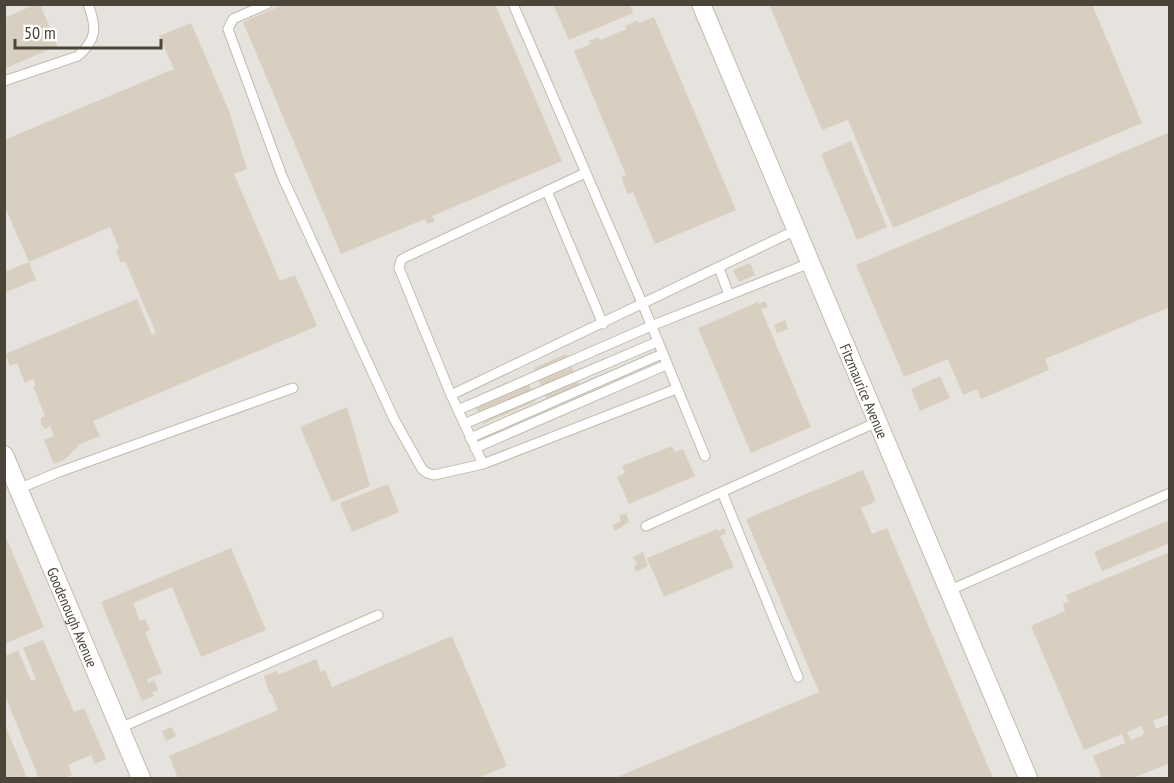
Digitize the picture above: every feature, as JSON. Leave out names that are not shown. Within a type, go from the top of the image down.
[{"type":"street","name":"Fitzmaurice Avenue","points":[[701,4],[1028,778]]},
{"type":"street","name":"Goodenough Avenue","points":[[4,455],[141,778]]},
{"type":"lane","points":[[4,81],[78,56],[87,48],[94,38],[92,15],[88,4]]},
{"type":"lane","points":[[267,4],[233,19],[228,29],[282,176],[394,419],[422,469],[434,475],[483,464],[676,389]]},
{"type":"lane","points":[[513,4],[643,305],[705,456]]},
{"type":"lane","points":[[483,464],[451,395],[399,268],[400,264],[406,257],[585,173]]},
{"type":"lane","points":[[547,191],[603,324]]},
{"type":"lane","points":[[451,395],[796,230]]},
{"type":"lane","points":[[458,410],[651,326],[810,263]]},
{"type":"lane","points":[[719,268],[729,295]]},
{"type":"lane","points":[[464,424],[657,342]]},
{"type":"lane","points":[[470,438],[662,354]]},
{"type":"lane","points":[[475,448],[666,365]]},
{"type":"lane","points":[[18,489],[58,472],[293,388]]},
{"type":"lane","points":[[646,526],[878,422]]},
{"type":"lane","points":[[722,492],[798,677]]},
{"type":"lane","points":[[948,591],[1170,493]]},
{"type":"lane","points":[[120,728],[378,615]]},
{"type":"shaded area","points":[[5,5],[1169,5],[1169,778],[5,778]]},
{"type":"building","points":[[40,4],[57,46],[4,69],[4,18]]},
{"type":"building","points":[[284,4],[495,4],[562,161],[432,216],[435,221],[427,224],[425,219],[341,254],[243,22]]},
{"type":"building","points":[[553,4],[630,4],[633,13],[569,40]]},
{"type":"building","points":[[769,4],[1092,4],[1142,123],[893,228],[848,120],[822,130]]},
{"type":"building","points":[[654,17],[736,210],[655,244],[633,192],[628,194],[621,177],[626,175],[574,51],[591,44],[589,41],[598,37],[600,40],[627,29],[625,26],[638,20],[639,23]]},
{"type":"building","points":[[191,23],[229,111],[247,169],[234,174],[280,281],[295,275],[317,326],[93,421],[100,436],[78,445],[64,460],[54,464],[44,440],[54,436],[50,426],[45,429],[41,424],[41,418],[45,416],[33,386],[36,385],[33,379],[25,383],[17,363],[10,366],[5,354],[137,299],[152,335],[156,333],[125,261],[121,263],[116,250],[119,248],[110,227],[29,262],[4,205],[4,140],[174,69],[159,36]]},
{"type":"building","points":[[1170,132],[1170,307],[1045,359],[1049,370],[981,399],[977,389],[963,395],[948,359],[904,377],[856,265]]},
{"type":"building","points":[[851,141],[887,227],[857,240],[821,154]]},
{"type":"building","points":[[29,262],[36,280],[4,293],[4,272]]},
{"type":"building","points":[[750,263],[755,275],[739,282],[733,270]]},
{"type":"building","points":[[765,301],[768,307],[761,309],[811,427],[751,453],[698,328]]},
{"type":"building","points":[[785,320],[788,329],[777,333],[774,325]]},
{"type":"building","points":[[566,354],[580,386],[547,400],[534,368]]},
{"type":"building","points":[[525,375],[536,401],[483,424],[472,398]]},
{"type":"building","points":[[940,376],[950,398],[920,411],[911,389]]},
{"type":"building","points":[[347,407],[370,486],[332,502],[300,427]]},
{"type":"building","points":[[672,446],[675,452],[683,449],[695,476],[629,504],[617,477],[625,473],[622,466]]},
{"type":"building","points":[[863,470],[876,501],[861,508],[872,534],[887,528],[993,778],[615,778],[819,692],[746,519]]},
{"type":"building","points":[[388,484],[399,512],[352,532],[340,503]]},
{"type":"building","points":[[626,513],[629,522],[615,531],[612,525],[621,521],[619,516]]},
{"type":"building","points":[[1167,521],[1170,526],[1170,543],[1102,571],[1094,552]]},
{"type":"building","points":[[724,528],[726,534],[720,536],[734,567],[664,597],[647,558]]},
{"type":"building","points":[[4,533],[44,627],[4,644]]},
{"type":"building","points":[[231,548],[266,630],[201,657],[172,587],[133,603],[140,621],[145,619],[150,630],[145,632],[162,673],[147,679],[148,683],[154,680],[158,690],[152,692],[154,696],[142,701],[101,602]]},
{"type":"building","points":[[643,552],[648,566],[636,572],[634,566],[637,564],[633,557]]},
{"type":"building","points":[[1170,552],[1170,714],[1153,721],[1156,729],[1170,724],[1170,763],[1133,778],[1102,778],[1093,756],[1125,743],[1122,734],[1084,750],[1031,626],[1065,611],[1063,604],[1069,602],[1066,595]],"holes":[[[1141,726],[1145,734],[1131,740],[1127,732]]]},
{"type":"building","points":[[452,636],[507,766],[478,778],[178,778],[169,756],[278,710],[269,693],[264,676],[277,671],[278,675],[316,659],[321,672],[325,670],[332,687]]},
{"type":"building","points":[[43,640],[74,712],[84,708],[106,759],[95,764],[91,755],[68,765],[72,775],[65,778],[39,778],[5,696],[5,656],[18,650],[31,681],[36,679],[23,648]]},
{"type":"building","points":[[5,725],[27,778],[4,778]]},
{"type":"building","points":[[172,727],[176,736],[166,741],[162,731]]}]
